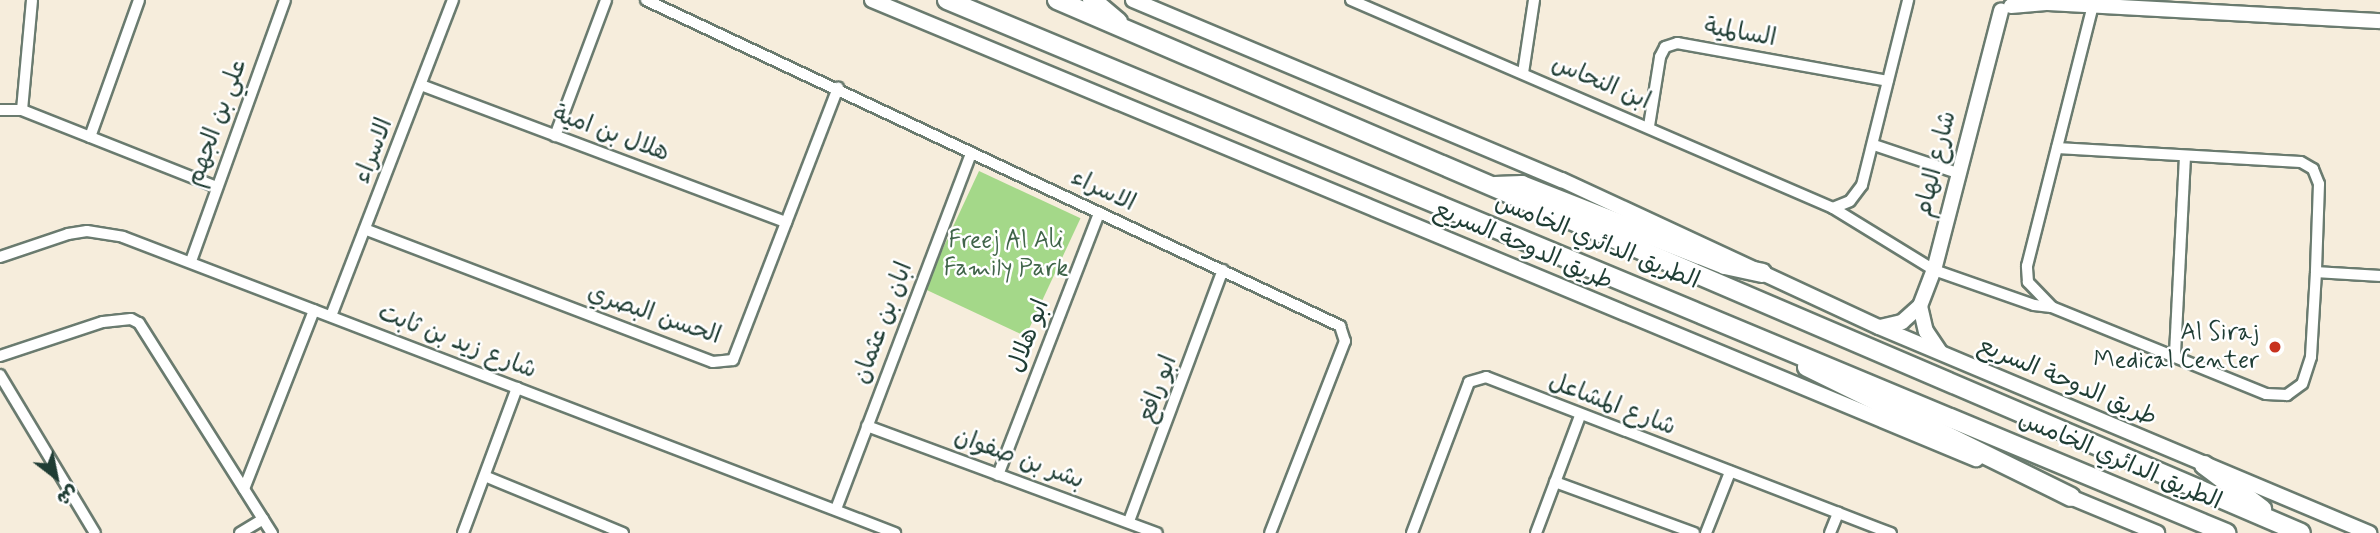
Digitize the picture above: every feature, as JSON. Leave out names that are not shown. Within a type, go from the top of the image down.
[{"type":"highway","name":"الطريق الدائري الخامس","points":[[947,0],[1718,318],[2227,533]]},
{"type":"highway","name":"الطريق الدائري الخامس","points":[[1057,0],[2293,530]]},
{"type":"highway","points":[[1093,0],[1125,30]]},
{"type":"highway","points":[[1490,187],[1522,186],[1725,265],[1762,273]]},
{"type":"highway","points":[[1718,318],[1819,374],[2071,497]]},
{"type":"highway","points":[[2204,465],[2293,530]]},
{"type":"street","points":[[22,110],[32,0]]},
{"type":"street","points":[[90,137],[139,0]]},
{"type":"street","name":"علي بن الجهم","points":[[191,261],[215,187],[285,0]]},
{"type":"street","name":"الاسراء","points":[[331,316],[367,230],[453,0]]},
{"type":"street","points":[[555,136],[606,0]]},
{"type":"street","name":"الاسراء","points":[[646,0],[1335,323],[1345,335],[1269,533]]},
{"type":"street","name":"طريق الدوحة السريع","points":[[872,0],[2157,533]]},
{"type":"street","name":"طريق الدوحة السريع","points":[[1133,0],[1562,180],[1879,327],[2369,533]]},
{"type":"street","name":"ابن النحاس","points":[[1350,0],[1648,126],[1833,208],[1934,270],[2034,305],[2052,307],[2175,354],[2266,394],[2287,395],[2306,378],[2316,272]]},
{"type":"street","points":[[1523,73],[1534,0]]},
{"type":"street","points":[[1833,208],[1850,201],[1862,185],[1908,0]]},
{"type":"street","points":[[2120,6],[2135,0]]},
{"type":"street","points":[[2009,3],[2120,6],[2163,4],[2380,21]]},
{"type":"street","name":"شارع الهام","points":[[1920,306],[1934,270],[1993,31],[2009,3]]},
{"type":"street","points":[[2052,307],[2028,282],[2027,266],[2093,5]]},
{"type":"street","name":"السالمية","points":[[1648,126],[1660,57],[1665,47],[1677,43],[1888,81]]},
{"type":"street","name":"هلال بن امية","points":[[421,85],[786,222]]},
{"type":"street","name":"الحسن البصري","points":[[367,230],[719,362],[737,356],[838,88]]},
{"type":"street","points":[[0,110],[22,110],[215,187]]},
{"type":"street","points":[[1874,145],[1957,173]]},
{"type":"street","points":[[2057,148],[2301,162],[2312,169],[2319,184],[2316,272],[2380,276]]},
{"type":"street","name":"ابان بن عثمان","points":[[836,509],[971,153]]},
{"type":"street","points":[[2175,354],[2185,156]]},
{"type":"street","name":"ابو هلال","points":[[998,475],[1099,213]]},
{"type":"street","name":"شارع زيد بن ثابت","points":[[0,257],[87,231],[122,237],[191,261],[895,533]]},
{"type":"street","name":"ابو رافع","points":[[1129,521],[1223,270]]},
{"type":"street","points":[[1879,327],[1902,321],[1920,306],[1926,331],[1940,352]]},
{"type":"street","points":[[244,489],[314,310]]},
{"type":"street","points":[[0,356],[103,322],[131,319],[139,323],[272,533]]},
{"type":"street","points":[[0,375],[95,533]]},
{"type":"street","name":"شارع المشاعل","points":[[1412,533],[1472,380],[1486,377],[1580,416],[1891,533]]},
{"type":"street","points":[[463,533],[487,477],[517,388]]},
{"type":"street","points":[[1536,533],[1580,416]]},
{"type":"street","name":"بشر بن صفوان","points":[[867,426],[1157,533]]},
{"type":"street","points":[[1706,533],[1730,472]]},
{"type":"street","points":[[487,477],[623,533]]},
{"type":"street","points":[[1555,482],[1694,533]]},
{"type":"street","points":[[1830,533],[1838,513]]},
{"type":"street","points":[[240,533],[263,519]]},
{"type":"green space","name":"Freej Al Ali Family Park","points":[[979,171],[1081,218],[1026,336],[924,289]]},
{"type":"place","name":"Al Siraj Medical Center","points":[[2275,347]]}]
